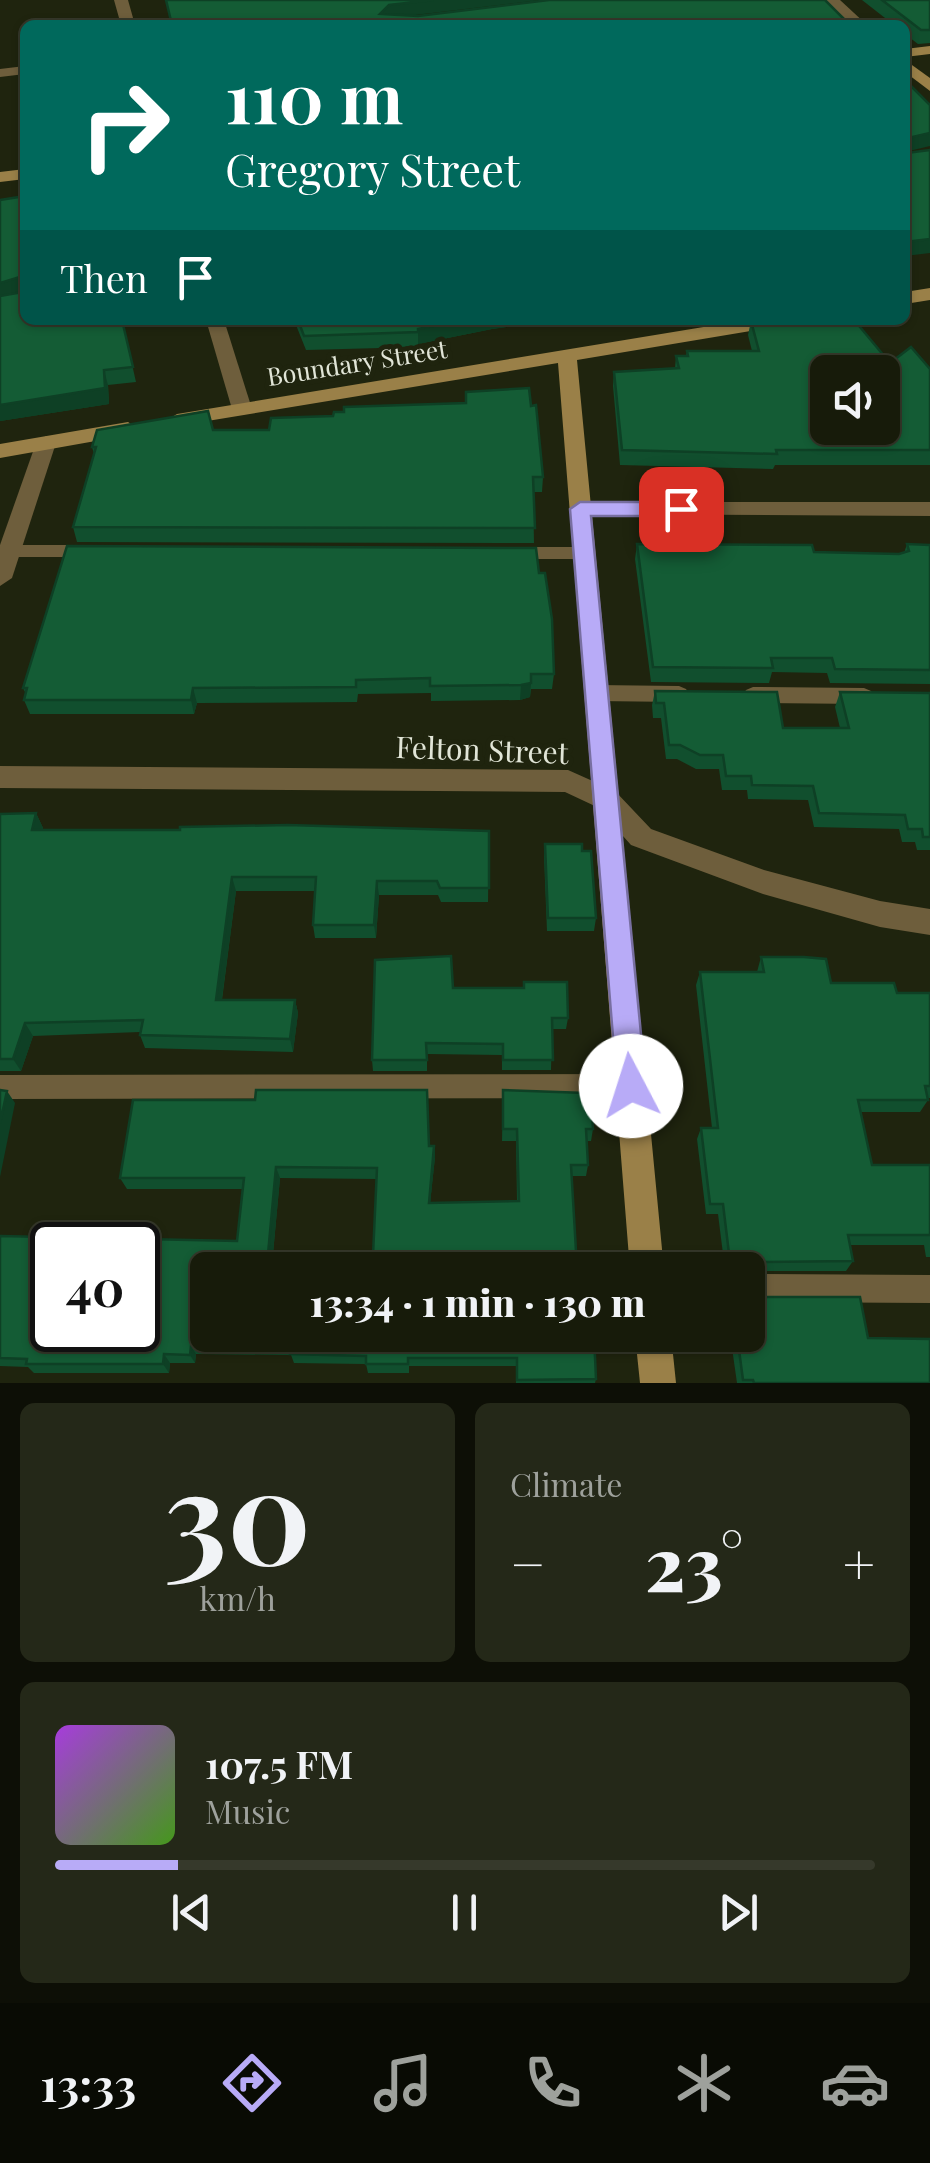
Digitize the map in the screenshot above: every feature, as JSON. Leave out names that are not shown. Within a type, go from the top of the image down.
[{"type":"street","points":[[832,0],[854,20]]},
{"type":"street","points":[[910,68],[930,86]]},
{"type":"street","points":[[216,325],[242,410]]},
{"type":"street","name":"Boundary Street","points":[[0,450],[753,325]]},
{"type":"street","points":[[566,358],[645,1252]]},
{"type":"street","points":[[0,578],[5,551],[46,443]]},
{"type":"street","points":[[580,509],[930,510]]},
{"type":"street","name":"Felton Street","points":[[0,777],[568,780],[606,799],[641,837],[762,882],[880,914],[930,922]]},
{"type":"street","points":[[655,1352],[658,1383]]},
{"type":"lane","points":[[5,551],[108,551]]},
{"type":"lane","points":[[485,553],[584,553]]},
{"type":"lane","points":[[596,693],[694,694]]},
{"type":"lane","points":[[734,694],[891,696]]},
{"type":"lane","points":[[0,1087],[631,1086]]},
{"type":"lane","points":[[765,1288],[930,1289]]},
{"type":"building","points":[[166,0],[433,0],[389,5],[380,14],[418,16],[549,0],[825,0],[845,20],[171,20]]},
{"type":"building","points":[[882,0],[930,0],[930,30],[921,30]]},
{"type":"building","points":[[910,85],[930,105],[930,133],[910,138]]},
{"type":"building","points":[[930,150],[930,239],[910,241],[910,152]]},
{"type":"building","points":[[20,197],[20,277],[0,283],[0,200]]},
{"type":"building","points":[[20,293],[20,325],[123,325],[133,367],[104,370],[105,388],[0,405],[0,296]]},
{"type":"building","points":[[300,325],[438,325],[418,332],[304,336]]},
{"type":"building","points":[[752,325],[858,325],[883,355],[810,355],[810,445],[900,445],[900,355],[911,347],[930,369],[930,450],[776,450],[777,454],[622,450],[614,372],[679,368],[676,356],[688,356],[687,351],[759,351]]},
{"type":"building","points":[[529,388],[531,406],[536,405],[543,477],[533,477],[535,528],[73,527],[96,447],[92,447],[97,430],[208,411],[213,430],[269,430],[271,418],[333,416],[334,412],[344,412],[344,407],[466,403],[466,392]]},
{"type":"building","points":[[637,544],[812,545],[814,552],[899,554],[909,551],[907,544],[930,545],[930,670],[835,669],[832,658],[771,658],[773,668],[653,667]]},
{"type":"building","points":[[67,546],[536,548],[539,573],[545,573],[552,619],[554,674],[531,674],[531,683],[521,685],[430,686],[430,678],[356,680],[356,687],[193,688],[191,700],[24,700],[27,688],[23,688]]},
{"type":"building","points":[[655,691],[777,692],[783,728],[849,728],[840,692],[930,693],[930,837],[923,837],[922,829],[908,829],[905,815],[819,813],[813,786],[752,785],[751,776],[726,776],[723,755],[700,755],[680,745],[669,745],[664,703],[656,703]]},
{"type":"building","points":[[36,813],[32,830],[288,825],[489,831],[489,888],[440,888],[437,881],[377,881],[374,925],[313,925],[316,877],[232,877],[216,1000],[295,1000],[290,1039],[140,1035],[143,1020],[25,1023],[13,1059],[0,1059],[0,814]]},
{"type":"building","points":[[545,844],[582,844],[582,851],[591,851],[596,918],[548,918]]},
{"type":"building","points":[[451,956],[453,988],[524,988],[524,982],[567,982],[568,1018],[552,1018],[553,1060],[503,1060],[503,1044],[426,1043],[427,1060],[372,1060],[375,960]]},
{"type":"building","points":[[761,957],[826,959],[831,983],[894,983],[897,993],[930,993],[930,1086],[925,1086],[928,1100],[858,1100],[872,1165],[930,1165],[930,1235],[848,1235],[853,1261],[765,1262],[765,1252],[729,1252],[723,1204],[710,1204],[701,1128],[718,1128],[700,972],[764,972]]},
{"type":"building","points":[[0,1090],[7,1091],[0,1123]]},
{"type":"building","points":[[256,1090],[427,1090],[429,1146],[434,1146],[429,1203],[519,1201],[517,1129],[503,1129],[503,1090],[585,1093],[585,1098],[591,1098],[593,1129],[586,1129],[588,1165],[571,1165],[576,1251],[586,1252],[373,1252],[377,1168],[276,1167],[268,1252],[190,1252],[190,1355],[164,1354],[163,1364],[26,1364],[27,1359],[0,1358],[0,1236],[30,1237],[30,1352],[160,1352],[160,1239],[237,1241],[244,1178],[120,1178],[133,1100],[255,1100]]},
{"type":"building","points":[[765,1297],[860,1297],[868,1338],[930,1339],[930,1383],[743,1380],[739,1352],[765,1352]]},
{"type":"building","points":[[595,1352],[596,1379],[517,1380],[517,1358],[408,1358],[408,1364],[366,1364],[366,1356],[290,1354]]},
{"type":"route","points":[[631,1086],[580,509],[681,509]]}]
